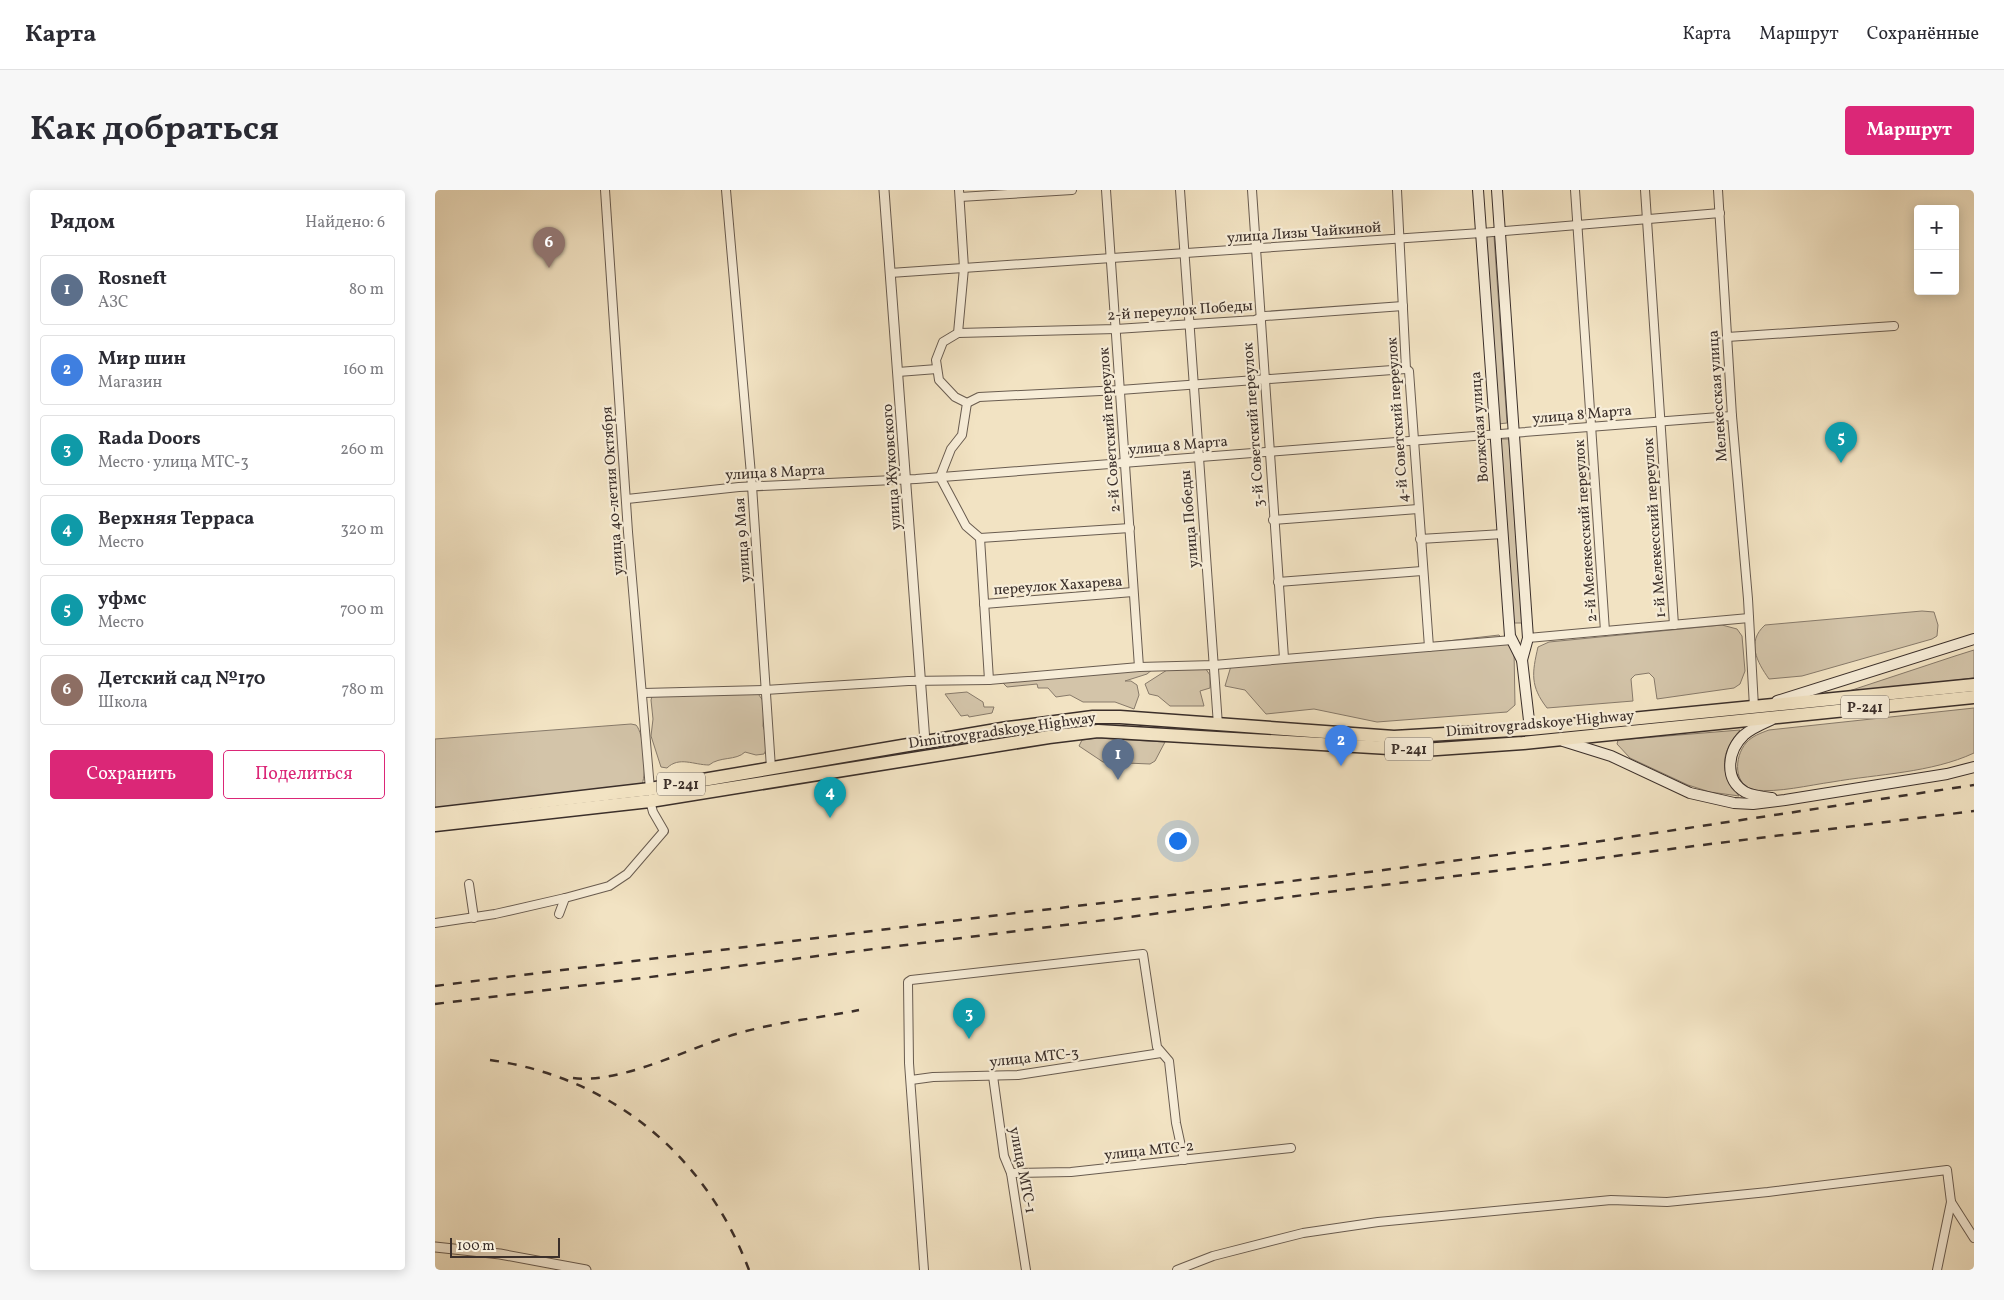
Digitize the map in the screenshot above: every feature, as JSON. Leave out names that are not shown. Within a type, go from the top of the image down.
[{"type":"highway","name":"Р-241","points":[[1758,710],[1974,685]]},
{"type":"highway","name":"Р-241","points":[[1758,710],[1782,715],[1974,697]]},
{"type":"highway","name":"Dimitrovgradskoye Highway","points":[[435,825],[651,801],[1098,731],[1423,750],[1758,710]]},
{"type":"highway","name":"Dimitrovgradskoye Highway","points":[[435,814],[651,801],[771,768],[1052,722],[1106,717],[1394,737],[1530,736],[1557,740],[1758,710]]},
{"type":"highway","points":[[925,742],[926,757]]},
{"type":"main road","name":"Волжская улица","points":[[1478,190],[1510,636],[1522,660],[1530,736]]},
{"type":"main road","name":"Волжская улица","points":[[1497,190],[1528,638],[1522,660]]},
{"type":"main road","points":[[1758,710],[1974,639]]},
{"type":"main road","points":[[1782,715],[1754,728],[1743,736],[1732,752],[1730,763],[1733,777],[1745,792],[1785,800]]},
{"type":"main road","points":[[1557,740],[1611,756],[1704,798],[1753,804],[1947,774],[1974,767]]},
{"type":"street","name":"улица 40-летия Октября","points":[[605,190],[651,801]]},
{"type":"street","name":"улица 9 Мая","points":[[726,190],[752,486],[771,768]]},
{"type":"street","name":"улица Жуковского","points":[[885,190],[925,742]]},
{"type":"street","points":[[967,404],[955,397],[939,380],[936,360],[943,342],[958,333],[963,268],[960,193],[1072,190]]},
{"type":"street","name":"2-й Советский переулок","points":[[1106,190],[1139,667]]},
{"type":"street","name":"улица Победы","points":[[1180,190],[1218,725]]},
{"type":"street","name":"3-й Советский переулок","points":[[1252,190],[1259,318],[1284,658]]},
{"type":"street","name":"4-й Советский переулок","points":[[1397,190],[1401,239],[1406,369],[1409,371],[1429,647]]},
{"type":"street","name":"2-й Мелекесский переулок","points":[[1575,190],[1605,631]]},
{"type":"street","name":"1-й Мелекесский переулок","points":[[1645,190],[1674,625]]},
{"type":"street","name":"Мелекесская улица","points":[[1718,190],[1732,416],[1758,710]]},
{"type":"street","name":"улица Лизы Чайкиной","points":[[891,274],[1501,232],[1719,213]]},
{"type":"street","name":"2-й переулок Победы","points":[[958,333],[1116,329],[1255,320],[1259,318],[1403,306]]},
{"type":"street","points":[[1727,337],[1894,326]]},
{"type":"street","points":[[898,372],[937,369]]},
{"type":"street","points":[[967,404],[979,398],[1120,390],[1406,369]]},
{"type":"street","points":[[967,404],[962,435],[951,449],[940,477],[966,526],[980,538],[1129,528]]},
{"type":"street","name":"улица 8 Марта","points":[[627,499],[752,486],[940,477],[1732,416]]},
{"type":"street","points":[[1273,520],[1418,509]]},
{"type":"street","points":[[1420,539],[1503,534]]},
{"type":"street","points":[[980,538],[989,680]]},
{"type":"street","points":[[1278,582],[1422,570]]},
{"type":"street","name":"переулок Хахарева","points":[[984,604],[1133,592]]},
{"type":"street","points":[[1528,638],[1749,618]]},
{"type":"street","points":[[643,693],[765,690],[920,680],[989,680],[1139,667],[1214,665],[1512,640]]},
{"type":"street","points":[[435,923],[474,918],[565,898],[609,886],[627,874],[665,831],[651,801]]},
{"type":"street","points":[[469,884],[474,918]]},
{"type":"street","points":[[559,914],[565,898]]},
{"type":"street","points":[[924,1270],[911,1080],[908,982],[919,978],[1143,954],[1151,996],[1149,1007],[1157,1047],[1161,1054],[1169,1061],[1176,1123],[1184,1160]]},
{"type":"street","name":"улица МТС-3","points":[[911,1080],[933,1077],[1018,1075],[1161,1054]]},
{"type":"street","name":"улица МТС-1","points":[[993,1076],[1004,1156],[1011,1173],[1026,1270]]},
{"type":"street","name":"улица МТС-2","points":[[1011,1173],[1071,1172],[1291,1148]]},
{"type":"street","points":[[1177,1270],[1213,1256],[1303,1234],[1378,1222],[1611,1200],[1667,1202],[1768,1192],[1947,1170],[1951,1202],[1937,1270]]},
{"type":"street","points":[[1951,1202],[1974,1238]]},
{"type":"street","points":[[435,1247],[500,1254],[586,1270]]},
{"type":"shaded area","points":[[1494,236],[1507,423],[1498,424],[1484,237]]},
{"type":"shaded area","points":[[1500,439],[1509,439],[1522,623],[1513,623]]},
{"type":"shaded area","points":[[1922,611],[1934,612],[1938,625],[1937,636],[1932,639],[1802,676],[1769,679],[1755,652],[1756,638],[1765,625]]},
{"type":"shaded area","points":[[1722,625],[1737,629],[1742,636],[1745,671],[1740,684],[1734,688],[1657,699],[1654,678],[1649,673],[1635,675],[1631,679],[1633,701],[1547,708],[1535,686],[1534,664],[1538,647],[1549,642]]},
{"type":"shaded area","points":[[1499,635],[1514,650],[1515,705],[1507,712],[1377,722],[1314,709],[1266,714],[1245,690],[1225,686],[1231,666]]},
{"type":"shaded area","points":[[1974,650],[1974,678],[1840,694],[1955,656]]},
{"type":"shaded area","points":[[1203,665],[1210,675],[1210,688],[1200,691],[1204,706],[1170,706],[1158,696],[1149,694],[1145,684],[1167,670]]},
{"type":"shaded area","points":[[1153,669],[1147,674],[1125,681],[1131,681],[1137,685],[1139,695],[1134,709],[1115,702],[1083,702],[1070,695],[1056,697],[1048,688],[1038,688],[1037,684],[1007,687],[1002,682]]},
{"type":"shaded area","points":[[679,688],[696,688],[721,695],[756,691],[764,702],[763,726],[769,744],[764,754],[756,755],[745,752],[737,757],[718,760],[709,765],[677,762],[667,768],[661,767],[651,736],[653,719],[651,700],[653,693]]},
{"type":"shaded area","points":[[967,692],[983,702],[984,707],[994,707],[992,713],[969,717],[968,715],[961,716],[945,694]]},
{"type":"shaded area","points":[[1974,708],[1974,753],[1940,765],[1904,772],[1764,791],[1748,787],[1739,777],[1738,763],[1742,749],[1751,738],[1769,730]]},
{"type":"shaded area","points":[[636,725],[639,729],[643,744],[644,779],[642,784],[435,808],[435,739]]},
{"type":"shaded area","points":[[1740,730],[1729,747],[1725,763],[1728,779],[1739,796],[1710,792],[1688,785],[1630,758],[1617,744],[1618,740]]},
{"type":"shaded area","points":[[1097,738],[1165,742],[1155,761],[1150,764],[1103,762],[1079,746],[1082,740]]},
{"type":"railway","points":[[435,986],[999,915],[1369,872],[1595,842],[1974,785]]},
{"type":"railway","points":[[435,1004],[1974,811]]},
{"type":"railway","points":[[573,1078],[612,1076],[655,1064],[736,1034],[782,1023],[859,1010]]},
{"type":"railway","points":[[490,1060],[534,1069],[575,1084],[614,1104],[649,1128],[680,1158],[707,1191],[730,1229],[749,1270]]},
{"type":"place","name":"Детский сад №170","points":[[549,268]]},
{"type":"place","name":"уфмс","points":[[1841,463]]},
{"type":"place","name":"Мир шин","points":[[1341,766]]},
{"type":"place","name":"Rosneft","points":[[1118,780]]},
{"type":"place","name":"Верхняя Терраса","points":[[830,818]]},
{"type":"place","name":"Rada Doors","points":[[969,1039]]}]
